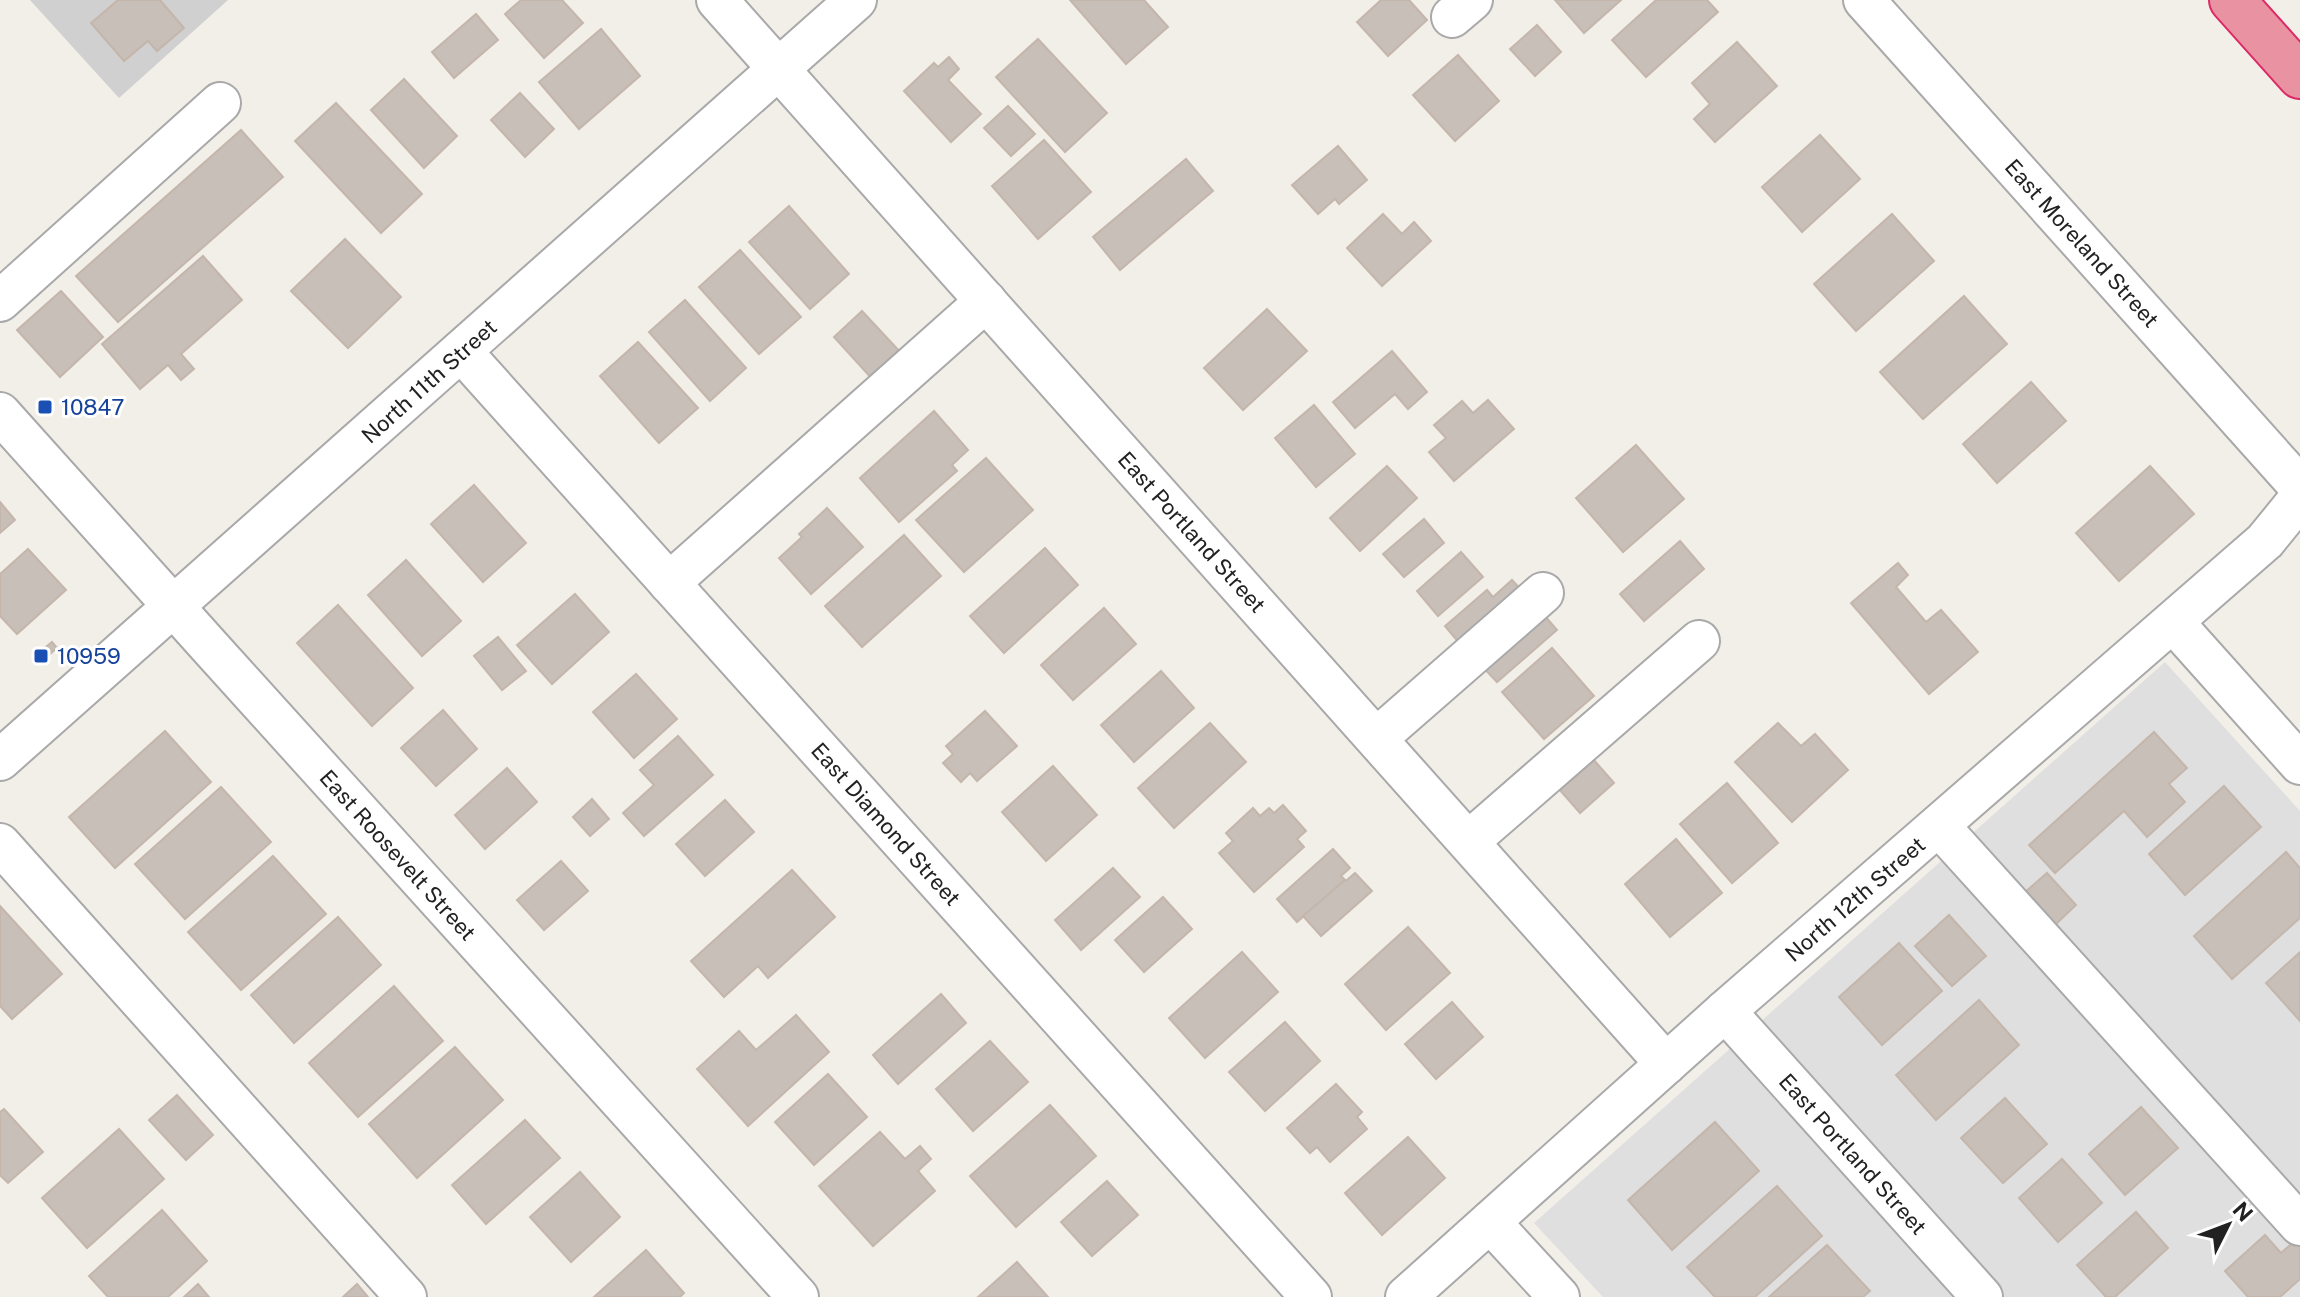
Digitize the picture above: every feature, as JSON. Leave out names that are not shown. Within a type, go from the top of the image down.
[{"type":"highway","points":[[2232,0],[2300,76]]},
{"type":"street","name":"East Portland Street","points":[[717,0],[1666,1064]]},
{"type":"street","name":"North 11th Street","points":[[0,760],[856,0]]},
{"type":"street","name":"East Moreland Street","points":[[1864,0],[2300,487]]},
{"type":"street","points":[[0,301],[220,103]]},
{"type":"street","points":[[669,583],[986,301]]},
{"type":"street","name":"East Diamond Street","points":[[461,351],[1311,1297]]},
{"type":"street","name":"East Roosevelt Street","points":[[0,413],[798,1297]]},
{"type":"street","name":"North 12th Street","points":[[1406,1297],[1725,1011],[2265,541],[2300,498]]},
{"type":"street","points":[[1377,738],[1543,593]]},
{"type":"street","points":[[2173,622],[2300,764]]},
{"type":"street","points":[[1469,841],[1699,641]]},
{"type":"street","points":[[1939,826],[2300,1225]]},
{"type":"street","points":[[0,844],[406,1297]]},
{"type":"street","name":"East Portland Street","points":[[1725,1011],[1982,1297]]},
{"type":"street","points":[[1490,1222],[1559,1297]]},
{"type":"shaded area","points":[[30,0],[228,0],[119,98]]},
{"type":"shaded area","points":[[2165,662],[2300,811],[2300,1297],[1603,1297],[1534,1223]]},
{"type":"building","points":[[118,0],[160,0],[184,28],[157,51],[148,41],[124,61],[91,23]]},
{"type":"building","points":[[521,0],[562,0],[583,23],[544,58],[505,14]]},
{"type":"building","points":[[1070,0],[1144,0],[1168,27],[1126,64]]},
{"type":"building","points":[[1381,0],[1409,0],[1427,20],[1388,56],[1357,22]]},
{"type":"building","points":[[1555,0],[1621,0],[1584,33]]},
{"type":"building","points":[[1656,0],[1707,0],[1718,12],[1646,77],[1612,40]]},
{"type":"building","points":[[476,14],[498,40],[454,78],[432,52]]},
{"type":"building","points":[[1537,25],[1561,52],[1535,76],[1510,49]]},
{"type":"building","points":[[601,29],[640,76],[579,129],[539,82]]},
{"type":"building","points":[[1038,39],[1107,113],[1065,152],[996,77]]},
{"type":"building","points":[[1737,42],[1777,86],[1715,142],[1694,119],[1710,104],[1692,83]]},
{"type":"building","points":[[1458,55],[1499,101],[1455,141],[1413,95]]},
{"type":"building","points":[[949,57],[959,69],[948,80],[981,114],[951,142],[904,91],[934,63],[938,67]]},
{"type":"building","points":[[404,79],[457,136],[424,168],[371,110]]},
{"type":"building","points":[[520,93],[554,129],[525,157],[491,120]]},
{"type":"building","points":[[336,103],[422,194],[381,233],[295,141]]},
{"type":"building","points":[[1008,106],[1035,134],[1011,156],[984,128]]},
{"type":"building","points":[[241,130],[283,177],[118,322],[76,276]]},
{"type":"building","points":[[1820,135],[1860,179],[1802,232],[1762,187]]},
{"type":"building","points":[[1044,140],[1091,192],[1038,239],[992,186]]},
{"type":"building","points":[[1338,146],[1367,180],[1339,204],[1335,199],[1318,214],[1292,185]]},
{"type":"building","points":[[1186,159],[1213,191],[1120,270],[1093,237]]},
{"type":"building","points":[[789,206],[849,274],[810,309],[749,242]]},
{"type":"building","points":[[1383,214],[1402,234],[1414,222],[1431,241],[1382,286],[1347,248]]},
{"type":"building","points":[[1892,214],[1934,261],[1856,331],[1814,284]]},
{"type":"building","points":[[345,239],[401,297],[348,348],[291,291]]},
{"type":"building","points":[[740,250],[801,317],[759,354],[699,287]]},
{"type":"building","points":[[203,256],[242,300],[181,354],[194,369],[181,380],[168,365],[140,389],[102,344]]},
{"type":"building","points":[[61,291],[103,337],[60,377],[17,330]]},
{"type":"building","points":[[1964,296],[2007,344],[1923,419],[1880,372]]},
{"type":"building","points":[[685,300],[746,368],[710,401],[649,332]]},
{"type":"building","points":[[1267,309],[1307,351],[1243,410],[1204,368]]},
{"type":"building","points":[[862,311],[903,355],[875,382],[834,337]]},
{"type":"building","points":[[638,342],[698,408],[659,443],[600,376]]},
{"type":"building","points":[[1392,351],[1427,392],[1408,409],[1395,394],[1355,428],[1333,402]]},
{"type":"building","points":[[2031,382],[2066,421],[1997,483],[1963,444]]},
{"type":"building","points":[[1488,400],[1514,429],[1454,481],[1429,452],[1446,438],[1434,425],[1462,401],[1473,413]]},
{"type":"building","points":[[1314,405],[1355,454],[1316,487],[1275,438]]},
{"type":"building","points":[[934,411],[968,450],[952,465],[957,471],[899,522],[860,478]]},
{"type":"building","points":[[1636,445],[1684,499],[1623,552],[1576,498]]},
{"type":"building","points":[[986,458],[1033,510],[964,572],[916,520]]},
{"type":"building","points":[[1387,466],[1417,498],[1360,551],[1330,518]]},
{"type":"building","points":[[2150,466],[2194,514],[2119,581],[2076,533]]},
{"type":"building","points":[[474,485],[526,543],[483,582],[431,524]]},
{"type":"building","points":[[0,502],[15,520],[0,533]]},
{"type":"building","points":[[827,508],[863,547],[811,594],[779,558]]},
{"type":"building","points":[[1424,519],[1444,543],[1404,577],[1383,554]]},
{"type":"building","points":[[904,535],[941,576],[862,647],[825,606]]},
{"type":"building","points":[[1680,541],[1704,569],[1644,621],[1620,594]]},
{"type":"building","points":[[1045,548],[1078,585],[1004,653],[970,616]]},
{"type":"building","points":[[28,549],[66,590],[17,634],[0,616],[0,574]]},
{"type":"building","points":[[1461,552],[1483,577],[1438,616],[1417,591]]},
{"type":"building","points":[[406,560],[461,621],[422,656],[368,595]]},
{"type":"building","points":[[1898,563],[1908,575],[1896,587],[1926,622],[1941,610],[1978,652],[1929,694],[1851,603]]},
{"type":"building","points":[[1512,580],[1526,595],[1465,650],[1445,626],[1487,590],[1493,597]]},
{"type":"building","points":[[575,594],[609,632],[552,684],[517,645]]},
{"type":"building","points":[[338,605],[413,688],[372,726],[297,643]]},
{"type":"building","points":[[1104,608],[1136,644],[1073,700],[1041,665]]},
{"type":"building","points":[[1544,615],[1557,630],[1497,682],[1476,660]]},
{"type":"building","points":[[498,637],[526,671],[502,690],[474,656]]},
{"type":"building","points":[[52,642],[57,648],[42,661],[36,655]]},
{"type":"building","points":[[1552,648],[1594,696],[1544,739],[1502,692]]},
{"type":"building","points":[[1161,671],[1194,708],[1134,762],[1101,725]]},
{"type":"building","points":[[636,674],[677,719],[634,758],[593,712]]},
{"type":"building","points":[[443,710],[477,749],[436,786],[401,748]]},
{"type":"building","points":[[985,711],[1017,746],[977,781],[970,773],[961,782],[943,763],[953,754],[946,746]]},
{"type":"building","points":[[1210,723],[1246,762],[1174,828],[1138,788]]},
{"type":"building","points":[[1778,723],[1801,746],[1815,734],[1848,770],[1792,822],[1735,762]]},
{"type":"building","points":[[165,731],[211,782],[115,868],[69,817]]},
{"type":"building","points":[[2154,732],[2187,768],[2169,784],[2185,802],[2147,837],[2124,811],[2055,873],[2029,845]]},
{"type":"building","points":[[678,736],[713,775],[644,836],[623,813],[654,785],[640,770]]},
{"type":"building","points":[[1586,751],[1614,783],[1580,813],[1552,781]]},
{"type":"building","points":[[1053,766],[1097,815],[1046,861],[1002,812]]},
{"type":"building","points":[[507,768],[537,802],[485,849],[455,815]]},
{"type":"building","points":[[1727,783],[1778,843],[1732,883],[1680,824]]},
{"type":"building","points":[[2224,786],[2261,827],[2185,895],[2149,854]]},
{"type":"building","points":[[221,787],[271,842],[185,919],[135,864]]},
{"type":"building","points":[[592,799],[609,819],[590,836],[573,817]]},
{"type":"building","points":[[725,800],[754,832],[705,876],[676,844]]},
{"type":"building","points":[[1283,805],[1306,831],[1297,839],[1304,847],[1254,892],[1219,853],[1233,841],[1226,833],[1253,808],[1260,816],[1269,808],[1274,813]]},
{"type":"building","points":[[1676,839],[1722,893],[1670,937],[1625,884]]},
{"type":"building","points":[[1333,849],[1350,868],[1341,876],[1345,880],[1297,922],[1277,899]]},
{"type":"building","points":[[2286,852],[2300,868],[2300,918],[2232,979],[2194,936]]},
{"type":"building","points":[[273,856],[326,914],[241,990],[188,932]]},
{"type":"building","points":[[561,861],[588,891],[544,930],[517,900]]},
{"type":"building","points":[[1113,868],[1140,897],[1081,950],[1055,920]]},
{"type":"building","points":[[792,870],[835,917],[768,978],[758,966],[724,997],[691,961]]},
{"type":"building","points":[[1355,873],[1372,891],[1321,936],[1303,916]]},
{"type":"building","points":[[2047,873],[2076,905],[2055,925],[2025,892]]},
{"type":"building","points":[[1163,897],[1192,929],[1144,972],[1115,940]]},
{"type":"building","points":[[0,906],[62,974],[12,1019],[0,1006]]},
{"type":"building","points":[[1949,915],[1986,956],[1952,986],[1915,946]]},
{"type":"building","points":[[338,917],[381,965],[294,1043],[251,995]]},
{"type":"building","points":[[1408,927],[1450,973],[1386,1030],[1345,984]]},
{"type":"building","points":[[1899,943],[1942,991],[1882,1045],[1839,997]]},
{"type":"building","points":[[1242,952],[1278,992],[1205,1058],[1169,1018]]},
{"type":"building","points":[[2300,952],[2300,1021],[2266,983]]},
{"type":"building","points":[[394,986],[443,1041],[358,1117],[309,1063]]},
{"type":"building","points":[[941,994],[966,1023],[898,1084],[873,1055]]},
{"type":"building","points":[[1979,1000],[2019,1045],[1936,1120],[1896,1075]]},
{"type":"building","points":[[1452,1002],[1483,1037],[1436,1079],[1405,1044]]},
{"type":"building","points":[[796,1015],[829,1052],[748,1126],[697,1069],[739,1031],[756,1050]]},
{"type":"building","points":[[1285,1022],[1320,1061],[1265,1111],[1229,1072]]},
{"type":"building","points":[[990,1041],[1028,1082],[973,1131],[936,1089]]},
{"type":"building","points":[[455,1047],[503,1100],[417,1178],[369,1124]]},
{"type":"building","points":[[828,1074],[867,1117],[814,1165],[775,1122]]},
{"type":"building","points":[[1336,1084],[1362,1112],[1357,1117],[1367,1129],[1330,1162],[1317,1147],[1310,1153],[1287,1128]]},
{"type":"building","points":[[177,1095],[213,1135],[186,1160],[149,1120]]},
{"type":"building","points":[[2005,1098],[2047,1144],[2003,1183],[1961,1138]]},
{"type":"building","points":[[1050,1105],[1096,1156],[1016,1227],[970,1176]]},
{"type":"building","points":[[2141,1107],[2178,1148],[2125,1195],[2089,1154]]},
{"type":"building","points":[[4,1109],[43,1152],[8,1183],[0,1175],[0,1112]]},
{"type":"building","points":[[525,1120],[560,1158],[486,1224],[452,1185]]},
{"type":"building","points":[[1715,1122],[1759,1171],[1672,1250],[1628,1200]]},
{"type":"building","points":[[119,1129],[164,1179],[87,1248],[42,1198]]},
{"type":"building","points":[[880,1132],[905,1159],[920,1146],[931,1159],[918,1171],[935,1191],[873,1246],[819,1186]]},
{"type":"building","points":[[1408,1137],[1445,1178],[1382,1235],[1345,1193]]},
{"type":"building","points":[[2062,1159],[2102,1203],[2058,1242],[2019,1198]]},
{"type":"building","points":[[580,1172],[620,1217],[571,1262],[530,1217]]},
{"type":"building","points":[[1107,1181],[1138,1215],[1092,1256],[1061,1222]]},
{"type":"building","points":[[1777,1186],[1822,1236],[1755,1297],[1715,1297],[1687,1267]]},
{"type":"building","points":[[162,1210],[207,1261],[168,1297],[108,1297],[89,1276]]},
{"type":"building","points":[[2136,1212],[2168,1248],[2115,1297],[2106,1297],[2077,1265]]},
{"type":"building","points":[[2265,1235],[2281,1253],[2297,1239],[2300,1242],[2300,1279],[2280,1297],[2248,1297],[2225,1271]]},
{"type":"building","points":[[1827,1245],[1870,1291],[1863,1297],[1769,1297]]},
{"type":"building","points":[[646,1250],[684,1293],[680,1297],[594,1297]]},
{"type":"building","points":[[1017,1262],[1048,1297],[978,1297]]},
{"type":"building","points":[[198,1284],[209,1297],[184,1297]]},
{"type":"building","points":[[357,1284],[368,1297],[343,1297]]},
{"type":"place","name":"10847","points":[[45,407]]},
{"type":"place","name":"10959","points":[[41,656]]}]
